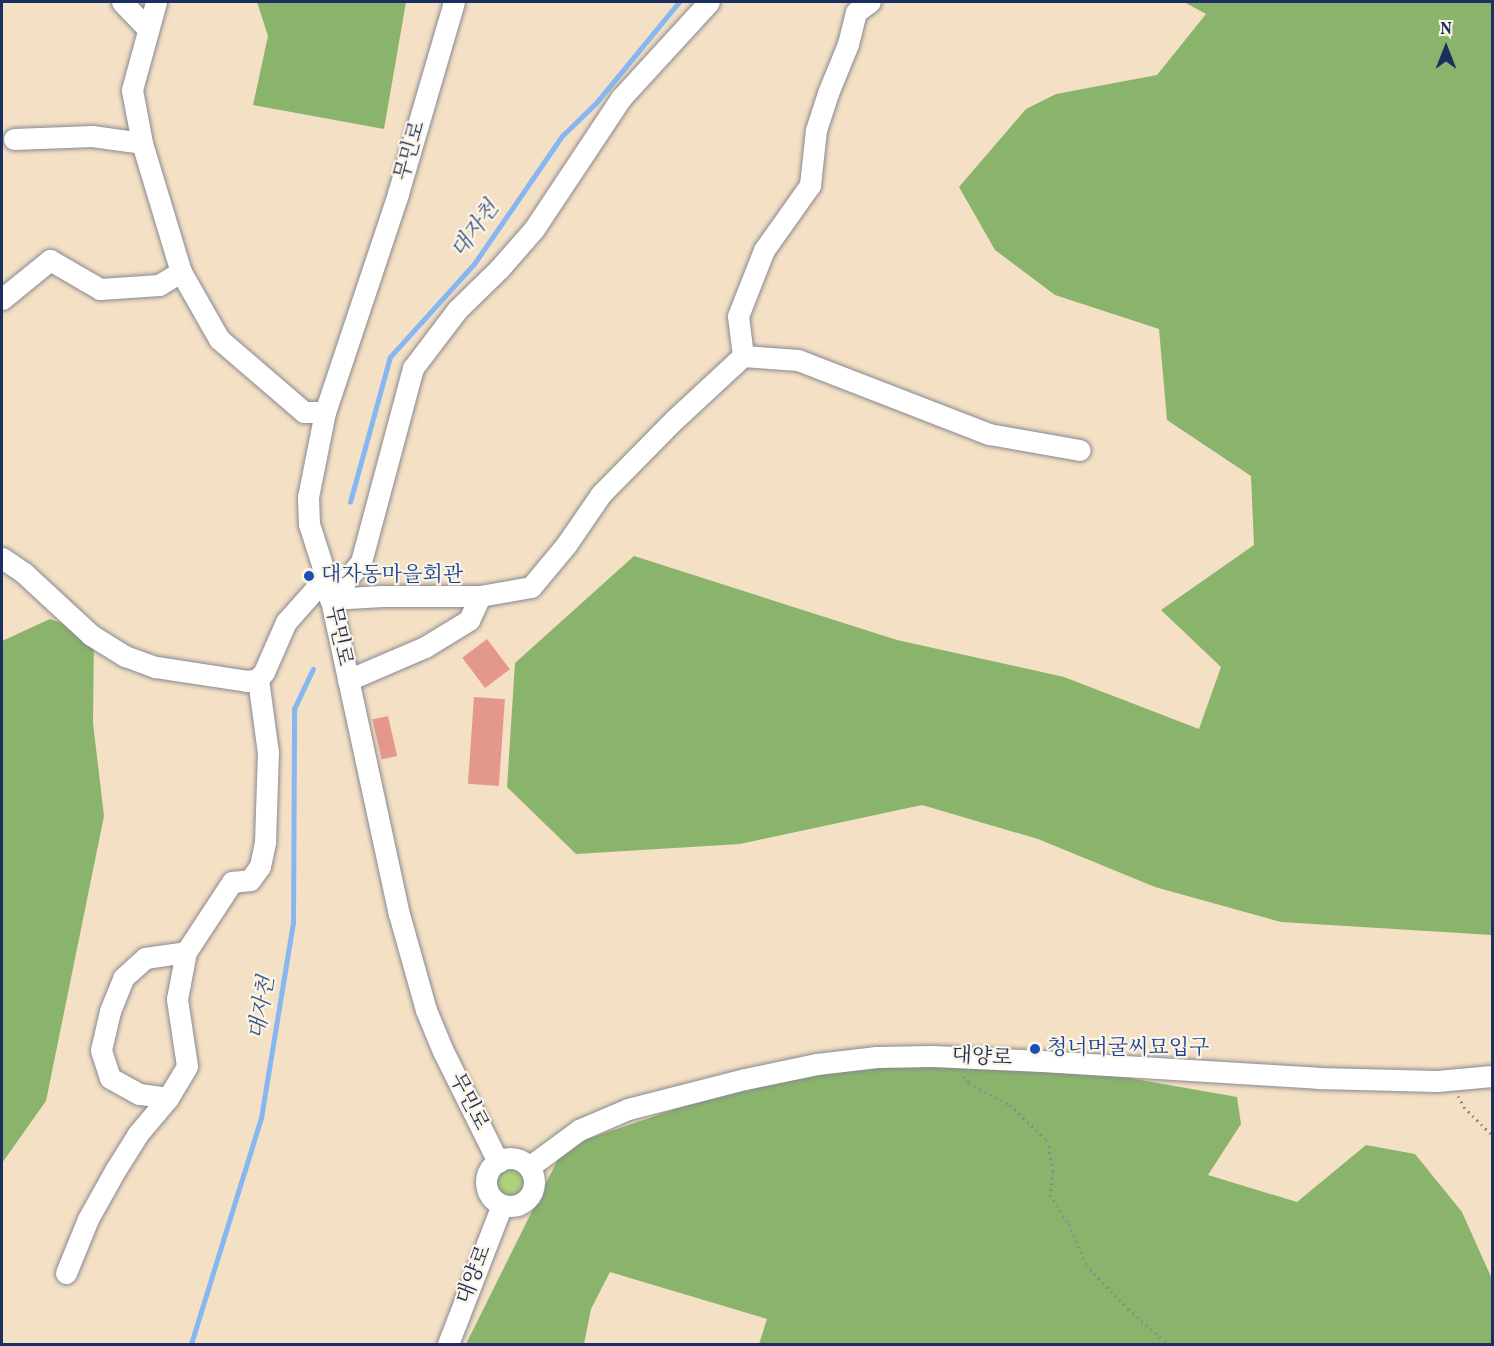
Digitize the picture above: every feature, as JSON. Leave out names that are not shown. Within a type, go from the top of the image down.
[{"type":"street","points":[[122,2],[148,29]]},
{"type":"street","points":[[156,2],[132,90],[142,143],[181,272],[219,339],[304,412],[325,412]]},
{"type":"street","name":"무민로","points":[[454,2],[398,194],[325,412],[308,497],[309,524],[326,576],[399,914],[426,1010],[443,1051],[498,1162]]},
{"type":"street","points":[[330,599],[361,562],[413,368],[457,310],[499,269],[534,229],[621,98],[709,2]]},
{"type":"street","points":[[743,356],[738,316],[764,250],[810,185],[816,130],[828,93],[848,44],[855,12],[870,2]]},
{"type":"street","points":[[14,139],[92,136],[142,143]]},
{"type":"street","points":[[2,299],[50,260],[100,289],[160,285],[181,272]]},
{"type":"street","points":[[330,599],[382,596],[480,596],[531,587],[566,544],[601,494],[675,419],[743,356],[798,360],[989,434],[1080,450]]},
{"type":"street","points":[[2,558],[24,573],[91,635],[125,656],[156,667],[247,681],[258,679],[264,672],[286,622],[326,576]]},
{"type":"street","points":[[348,680],[425,647],[469,620],[480,596]]},
{"type":"street","points":[[66,1273],[88,1219],[116,1169],[137,1135],[168,1098],[187,1066],[177,999],[186,952],[232,882],[250,880],[260,866],[265,842],[268,753],[258,679]]},
{"type":"street","points":[[168,1098],[139,1094],[110,1078],[101,1050],[110,1011],[123,978],[144,958],[186,952]]},
{"type":"street","name":"대양로","points":[[529,1167],[579,1130],[628,1109],[817,1064],[877,1057],[950,1057],[1317,1078],[1450,1080],[1492,1076]]},
{"type":"street","points":[[517,1159],[529,1167],[534,1181],[530,1196],[518,1205],[502,1205],[489,1194],[486,1187],[489,1170],[498,1162],[517,1159]]},
{"type":"street","name":"대양로","points":[[448,1344],[502,1205]]},
{"type":"path","points":[[950,1057],[969,1083],[1010,1105],[1047,1140],[1053,1171],[1050,1195],[1069,1224],[1086,1265],[1128,1309],[1168,1344]]},
{"type":"path","points":[[1450,1080],[1464,1107],[1492,1135]]},
{"type":"green space","points":[[257,2],[406,2],[384,129],[253,105],[268,36]]},
{"type":"green space","points":[[1184,2],[1492,2],[1492,935],[1281,922],[1155,887],[1038,839],[922,805],[740,844],[576,854],[507,787],[515,663],[634,556],[897,640],[1064,677],[1199,729],[1221,667],[1161,610],[1254,545],[1251,476],[1167,420],[1159,329],[1055,295],[995,250],[959,187],[1026,109],[1056,94],[1157,75],[1206,14]]},
{"type":"green space","points":[[50,619],[94,635],[93,723],[104,816],[46,1101],[2,1163],[2,641]]},
{"type":"green space","points":[[817,1057],[1112,1075],[1237,1097],[1241,1124],[1208,1175],[1297,1202],[1366,1145],[1415,1154],[1462,1212],[1492,1279],[1492,1344],[759,1344],[767,1319],[610,1272],[591,1309],[584,1344],[466,1344],[564,1147],[699,1101]]},
{"type":"green space","points":[[510,1168],[520,1172],[524,1182],[520,1192],[510,1196],[500,1192],[496,1182],[500,1172]]},
{"type":"building","points":[[487,639],[510,669],[485,688],[462,658]]},
{"type":"building","points":[[474,697],[505,699],[499,786],[468,784]]},
{"type":"building","points":[[388,716],[397,756],[382,760],[372,720]]},
{"type":"waterway","name":"대자천","points":[[350,502],[390,357],[474,264],[562,136],[596,103],[679,2]]},
{"type":"waterway","name":"대자천","points":[[191,1344],[261,1118],[293,923],[294,709],[313,669]]},
{"type":"place","name":"대자동마을회관","points":[[309,576]]},
{"type":"place","name":"청너머굴씨묘입구","points":[[1035,1049]]}]
